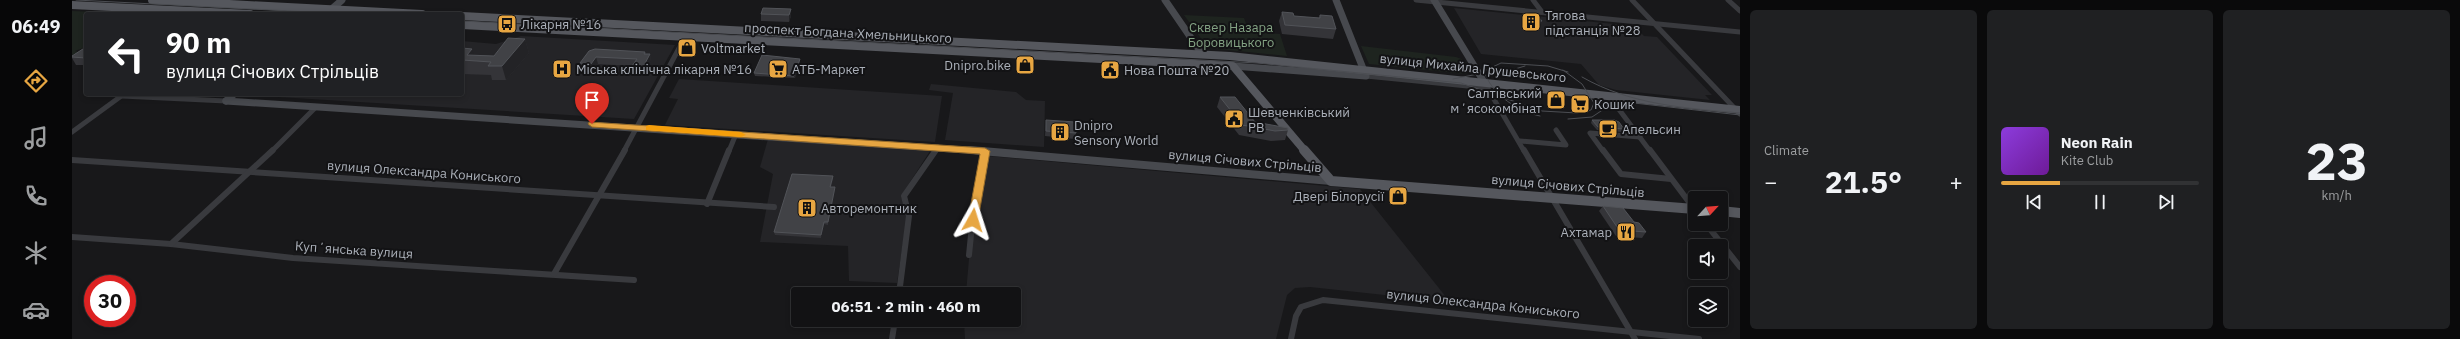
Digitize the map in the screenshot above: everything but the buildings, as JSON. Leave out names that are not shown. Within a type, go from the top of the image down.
[{"type":"main road","points":[[152,0],[329,12]]},
{"type":"main road","points":[[72,5],[196,12]]},
{"type":"main road","name":"проспект Богдана Хмельницького","points":[[464,16],[1202,54]]},
{"type":"main road","name":"проспект Богдана Хмельницького","points":[[464,25],[1233,66]]},
{"type":"main road","points":[[685,37],[690,28]]},
{"type":"main road","points":[[904,48],[905,39]]},
{"type":"main road","points":[[1202,54],[1208,64]]},
{"type":"main road","name":"вулиця Михайла Грушевського","points":[[1202,54],[1364,73],[1610,96],[1739,112]]},
{"type":"main road","points":[[1233,66],[1331,181]]},
{"type":"main road","name":"вулиця Січових Стрільців","points":[[1331,181],[1688,208]]},
{"type":"main road","points":[[1728,212],[1740,213]]},
{"type":"street","points":[[329,12],[342,0]]},
{"type":"street","points":[[1165,0],[1202,54]]},
{"type":"street","points":[[1336,0],[1364,73]]},
{"type":"street","points":[[1416,0],[1740,32]]},
{"type":"street","points":[[1533,0],[1542,12]]},
{"type":"street","points":[[1632,0],[1739,112]]},
{"type":"street","points":[[1728,0],[1740,11]]},
{"type":"street","points":[[1434,1],[1520,141],[1633,336]]},
{"type":"street","points":[[554,274],[638,127],[685,37]]},
{"type":"street","name":"вулиця Михайла Грушевського","points":[[1233,66],[1364,73]]},
{"type":"street","points":[[72,132],[122,96]]},
{"type":"street","name":"вулиця Січових Стрільців","points":[[140,96],[938,147],[1331,181]]},
{"type":"street","points":[[226,101],[232,96]]},
{"type":"street","points":[[1610,96],[1688,200]]},
{"type":"street","points":[[171,244],[249,173],[315,108]]},
{"type":"street","points":[[1520,141],[1566,145],[1556,130]]},
{"type":"street","points":[[707,204],[736,134]]},
{"type":"street","points":[[1640,137],[1590,134],[1621,174],[1671,179]]},
{"type":"street","points":[[900,287],[909,216],[904,196],[938,147]]},
{"type":"street","points":[[969,255],[974,205],[985,151]]},
{"type":"street","name":"вулиця Олександра Кониського","points":[[72,160],[707,204],[774,207]]},
{"type":"street","points":[[1712,231],[1740,267]]},
{"type":"street","name":"Купʼянська вулиця","points":[[72,237],[171,244],[293,258],[634,280]]},
{"type":"street","name":"вулиця Олександра Кониського","points":[[1291,339],[1297,310],[1306,302],[1323,300],[1633,336],[1699,339]]},
{"type":"street","points":[[892,339],[894,327]]},
{"type":"shaded area","points":[[1454,8],[1634,26],[1644,36],[1657,37],[1712,95],[1705,95],[1710,100],[1616,90],[1599,85],[1581,64],[1481,54]]},
{"type":"shaded area","name":"Міська клінічна лікарня №16","points":[[521,36],[675,45],[634,119],[260,96],[464,96],[464,41],[496,44]]},
{"type":"shaded area","points":[[679,79],[942,96],[935,142],[665,125],[678,99],[669,98]]},
{"type":"shaded area","points":[[931,84],[1016,92],[1026,100],[1045,101],[1044,147],[945,140],[953,93],[929,90]]},
{"type":"shaded area","points":[[768,139],[930,151],[901,196],[907,216],[897,283],[849,281],[848,246],[760,242],[773,174],[760,167]]},
{"type":"shaded area","points":[[988,156],[1360,189],[1450,302],[1310,287],[1295,288],[1287,295],[1276,339],[965,339],[964,327],[1021,327],[1021,287],[967,287],[972,223]]},
{"type":"green space","points":[[72,11],[97,12],[84,12],[84,48],[75,51],[78,52],[72,55]]},
{"type":"green space","name":"Сквер Назара Боровицького","points":[[1184,15],[1244,18],[1249,32],[1280,34],[1287,56],[1208,48]]},
{"type":"green space","points":[[1361,46],[1456,57],[1464,60],[1470,69],[1466,74],[1369,64]]},
{"type":"tram line","points":[[76,0],[310,12]]},
{"type":"tram line","points":[[464,21],[1257,63],[1461,83],[1504,98]]},
{"type":"tram line","points":[[1484,71],[1501,63],[1548,66],[1564,71]]},
{"type":"tram line","points":[[1483,65],[1484,71]]},
{"type":"tram line","points":[[1505,72],[1525,66]]},
{"type":"tram line","points":[[1453,79],[1478,74],[1484,71]]},
{"type":"tram line","points":[[1484,71],[1490,83],[1504,98]]},
{"type":"tram line","points":[[1504,98],[1542,111],[1577,113],[1591,110],[1594,103],[1582,84],[1564,71]]},
{"type":"tram line","points":[[1564,71],[1568,72]]},
{"type":"tram line","points":[[1582,77],[1620,94],[1659,104],[1740,113]]},
{"type":"tram line","points":[[1504,98],[1521,110],[1540,116]]},
{"type":"tram line","points":[[1568,119],[1592,117],[1610,105],[1625,102],[1740,115]]},
{"type":"slow traffic","points":[[649,128],[741,135]]},
{"type":"place","name":"Тягова пiдстанцiя №28","points":[[1531,22]]},
{"type":"place","name":"Лікарня №16","points":[[507,24]]},
{"type":"place","name":"Voltmarket","points":[[687,48]]},
{"type":"place","name":"Dnipro.bike","points":[[1025,65]]},
{"type":"place","name":"Міська клінічна лікарня №16","points":[[562,69]]},
{"type":"place","name":"АТБ-Маркет","points":[[778,69]]},
{"type":"place","name":"Нова Пошта №20","points":[[1110,70]]},
{"type":"place","name":"Салтівський мʼясокомбінат","points":[[1556,100]]},
{"type":"place","name":"Кошик","points":[[1580,104]]},
{"type":"place","name":"Шевченківський РВ","points":[[1234,119]]},
{"type":"place","name":"Апельсин","points":[[1608,129]]},
{"type":"place","name":"Dnipro Sensory World","points":[[1060,132]]},
{"type":"place","name":"Двері Білорусії","points":[[1398,196]]},
{"type":"place","name":"Авторемонтник","points":[[807,208]]},
{"type":"place","name":"Ахтамар","points":[[1626,232]]},
{"type":"route","points":[[592,124],[985,151],[974,205],[973,220]]}]
